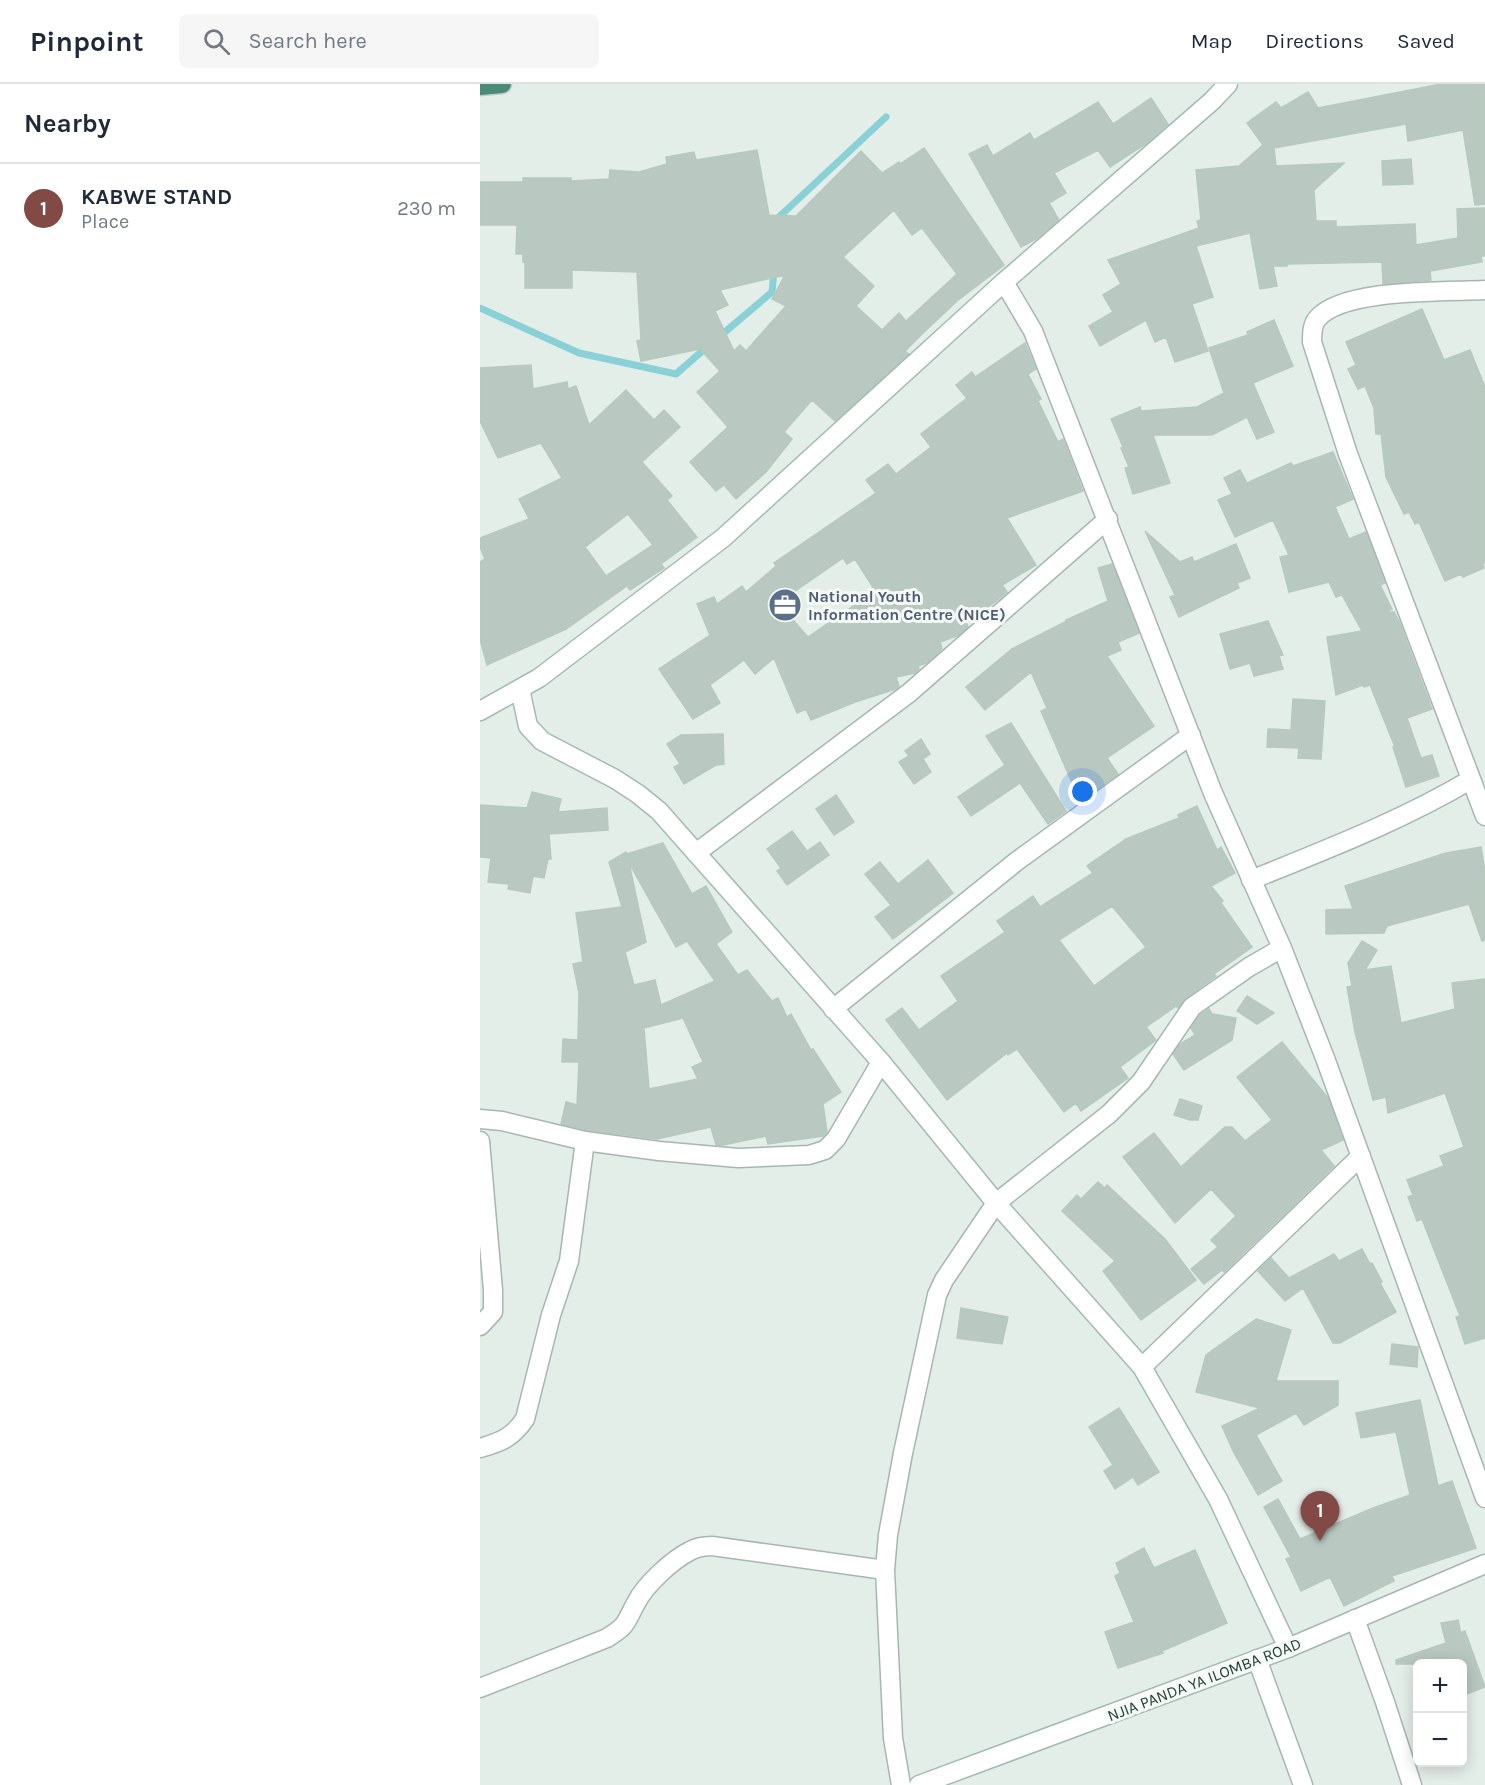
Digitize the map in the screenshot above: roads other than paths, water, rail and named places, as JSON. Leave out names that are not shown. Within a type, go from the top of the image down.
[{"type":"highway","points":[[480,86],[502,84]]},
{"type":"street","points":[[480,711],[520,689],[568,657],[723,538],[1004,282],[1203,109],[1228,84]]},
{"type":"street","points":[[1004,282],[1033,331],[1213,793],[1282,948],[1361,1156],[1485,1498]]},
{"type":"street","points":[[1485,290],[1368,296],[1332,307],[1316,320],[1312,330],[1312,342],[1348,454],[1485,816]]},
{"type":"street","points":[[696,853],[909,693],[1108,519]]},
{"type":"street","points":[[520,689],[528,726],[542,741],[638,794],[659,811],[881,1062],[996,1203],[1142,1367],[1218,1499],[1288,1648]]},
{"type":"street","points":[[833,1009],[1017,861],[1191,735]]},
{"type":"street","points":[[1251,880],[1358,837],[1431,804],[1470,780]]},
{"type":"street","points":[[901,1785],[893,1738],[885,1570],[888,1535],[903,1453],[937,1295],[944,1280],[996,1203],[1109,1114],[1141,1082],[1192,1007],[1282,948]]},
{"type":"street","points":[[480,1119],[501,1121],[585,1141],[738,1158],[818,1154],[836,1139],[881,1062]]},
{"type":"street","points":[[480,1141],[492,1259],[493,1311],[480,1326]]},
{"type":"street","points":[[480,1448],[507,1439],[517,1432],[531,1403],[550,1315],[569,1261],[585,1141]]},
{"type":"street","points":[[1142,1367],[1361,1156]]},
{"type":"street","points":[[480,1688],[607,1638],[628,1622],[636,1601],[672,1562],[700,1547],[712,1546],[885,1570]]},
{"type":"street","name":"NJIA PANDA YA ILOMBA ROAD","points":[[919,1785],[1288,1648],[1485,1564]]},
{"type":"street","points":[[1355,1618],[1412,1785]]},
{"type":"street","points":[[1257,1659],[1303,1785]]},
{"type":"waterway","points":[[778,224],[779,217],[886,117]]},
{"type":"waterway","points":[[719,337],[772,292],[774,271]]},
{"type":"waterway","points":[[480,308],[579,353],[676,374],[708,346]]},
{"type":"place","name":"National Youth Information Centre (NICE)","points":[[785,605]]},
{"type":"place","name":"KABWE STAND","points":[[1320,1541]]}]
